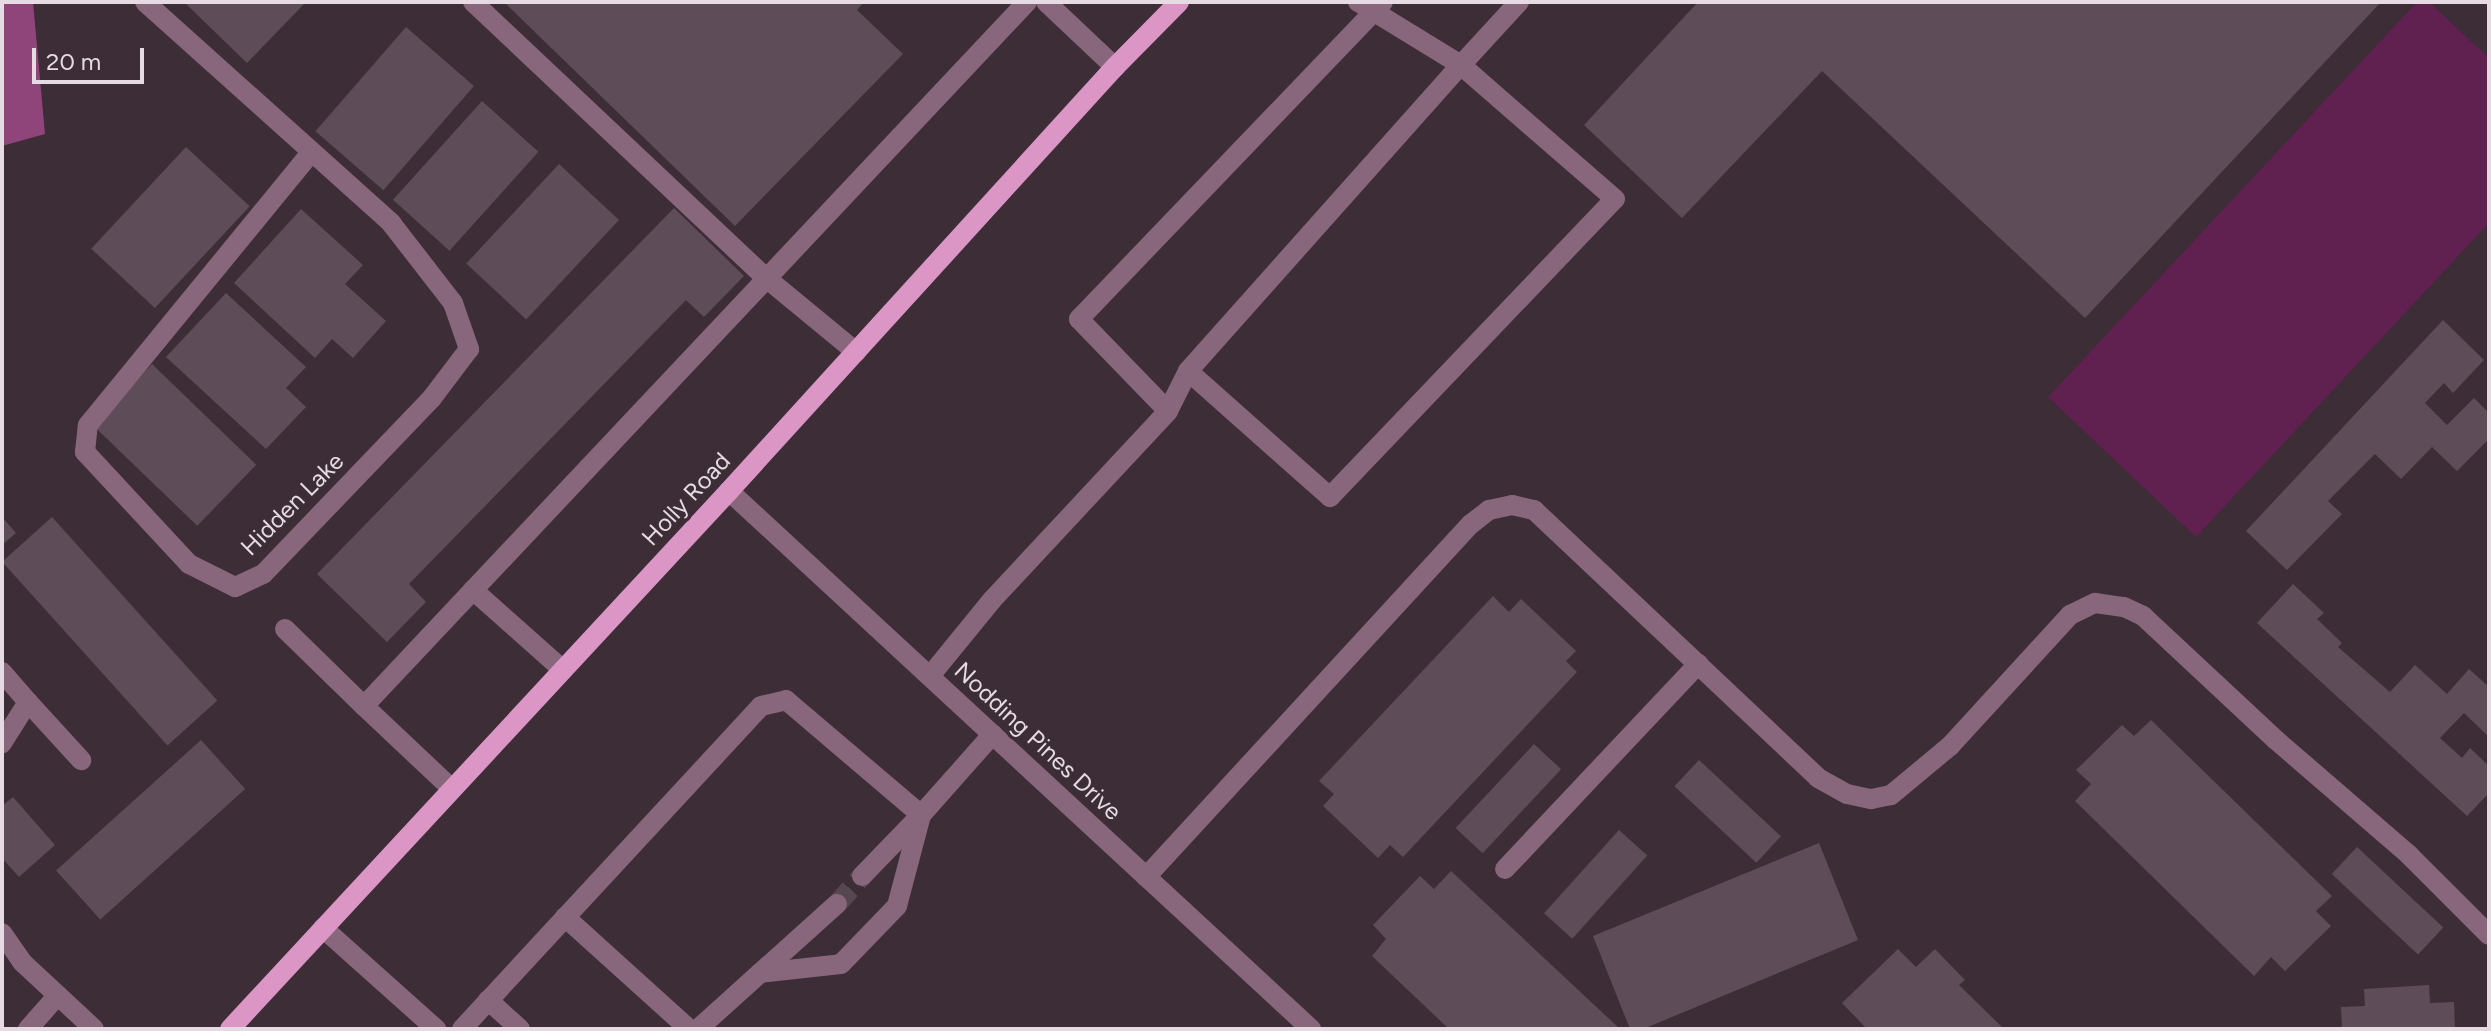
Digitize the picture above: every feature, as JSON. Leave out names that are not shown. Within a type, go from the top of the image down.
[{"type":"main road","name":"Holly Road","points":[[230,1029],[729,491],[1115,67],[1179,2]]},
{"type":"street","name":"Hidden Lake","points":[[145,2],[391,223],[453,303],[469,349],[432,398],[263,574],[235,587],[189,564],[85,452],[88,425],[311,153]]},
{"type":"street","points":[[473,2],[765,277],[856,352]]},
{"type":"street","points":[[364,706],[1027,2]]},
{"type":"street","points":[[1046,2],[1115,67]]},
{"type":"street","points":[[930,676],[992,600],[1168,411],[1188,371],[1519,2]]},
{"type":"street","points":[[1168,411],[1079,319],[1371,6],[1461,65],[1615,199],[1330,497],[1188,371]]},
{"type":"street","name":"Nodding Pines Drive","points":[[729,491],[1311,1029]]},
{"type":"street","points":[[1146,877],[1471,524],[1489,510],[1512,505],[1534,510],[1818,778],[1847,794],[1871,799],[1891,795],[1950,746],[2070,615],[2095,603],[2124,607],[2143,616],[2276,740],[2409,855],[2489,935]]},
{"type":"street","points":[[473,590],[563,670]]},
{"type":"street","points":[[285,629],[452,789]]},
{"type":"street","points":[[1505,869],[1698,664]]},
{"type":"street","points":[[2,672],[81,760]]},
{"type":"street","points":[[462,1029],[761,706],[786,700],[921,815]]},
{"type":"street","points":[[2,743],[28,702]]},
{"type":"street","points":[[862,876],[993,734]]},
{"type":"street","points":[[760,973],[841,964],[897,906],[921,815]]},
{"type":"street","points":[[698,1029],[837,904]]},
{"type":"street","points":[[565,917],[689,1029]]},
{"type":"street","points":[[323,928],[436,1029]]},
{"type":"street","points":[[2,933],[22,962],[94,1029]]},
{"type":"street","points":[[28,1029],[58,995]]},
{"type":"street","points":[[488,1000],[520,1029]]},
{"type":"shaded area","points":[[2,2],[33,2],[45,134],[2,146]]},
{"type":"shaded area","points":[[2417,2],[2429,2],[2489,58],[2489,223],[2196,537],[2048,397]]},
{"type":"building","points":[[184,2],[306,2],[247,63]]},
{"type":"building","points":[[504,2],[864,2],[857,10],[903,54],[735,226]]},
{"type":"building","points":[[1698,2],[2381,2],[2085,318],[1822,71],[1682,218],[1584,125]]},
{"type":"building","points":[[406,27],[474,86],[383,190],[315,131]]},
{"type":"building","points":[[482,101],[538,152],[449,251],[393,200]]},
{"type":"building","points":[[186,147],[250,206],[155,308],[91,249]]},
{"type":"building","points":[[559,164],[619,220],[526,319],[466,263]]},
{"type":"building","points":[[674,208],[744,276],[704,317],[686,300],[409,584],[426,602],[387,642],[317,574]]},
{"type":"building","points":[[301,209],[363,265],[345,284],[386,321],[353,358],[332,339],[315,358],[234,283]]},
{"type":"building","points":[[226,293],[306,367],[286,388],[306,407],[266,449],[166,357]]},
{"type":"building","points":[[2443,320],[2484,360],[2453,393],[2444,383],[2425,403],[2447,425],[2474,398],[2489,413],[2489,439],[2457,471],[2432,447],[2401,479],[2375,454],[2328,501],[2342,514],[2287,570],[2246,531]]},
{"type":"building","points":[[152,364],[256,465],[197,526],[93,425]]},
{"type":"building","points":[[2,517],[16,533],[2,545]]},
{"type":"building","points":[[52,517],[217,701],[167,745],[2,562]]},
{"type":"building","points":[[2293,584],[2324,613],[2317,619],[2342,643],[2338,647],[2390,692],[2415,665],[2447,694],[2469,669],[2489,687],[2489,737],[2464,713],[2440,738],[2462,758],[2470,748],[2489,766],[2489,793],[2467,816],[2257,623]]},
{"type":"building","points":[[1493,596],[1509,612],[1521,599],[1576,651],[1566,661],[1577,672],[1403,857],[1390,845],[1378,858],[1323,806],[1334,794],[1319,781]]},
{"type":"building","points":[[2151,720],[2332,896],[2316,911],[2331,926],[2285,971],[2271,957],[2254,976],[2075,801],[2091,784],[2076,770],[2122,725],[2134,736]]},
{"type":"building","points":[[201,740],[245,789],[100,920],[56,870]]},
{"type":"building","points":[[1534,744],[1561,769],[1483,853],[1456,828]]},
{"type":"building","points":[[1699,760],[1781,836],[1756,863],[1674,786]]},
{"type":"building","points":[[13,797],[55,845],[19,877],[2,858],[2,806]]},
{"type":"building","points":[[1619,830],[1647,855],[1572,939],[1544,913]]},
{"type":"building","points":[[1819,843],[1858,940],[1643,1029],[1630,1029],[1593,936]]},
{"type":"building","points":[[2357,847],[2443,927],[2418,955],[2332,874]]},
{"type":"building","points":[[1451,871],[1620,1029],[1449,1029],[1372,956],[1386,939],[1373,925],[1420,876],[1434,889]]},
{"type":"building","points":[[1898,949],[1916,967],[1935,949],[1965,980],[1959,985],[2004,1029],[1867,1029],[1842,1003]]},
{"type":"building","points":[[2429,985],[2430,1003],[2454,1002],[2455,1029],[2342,1029],[2341,1007],[2365,1006],[2364,989]]},
{"type":"tunnel","points":[[837,904],[862,876]]}]
